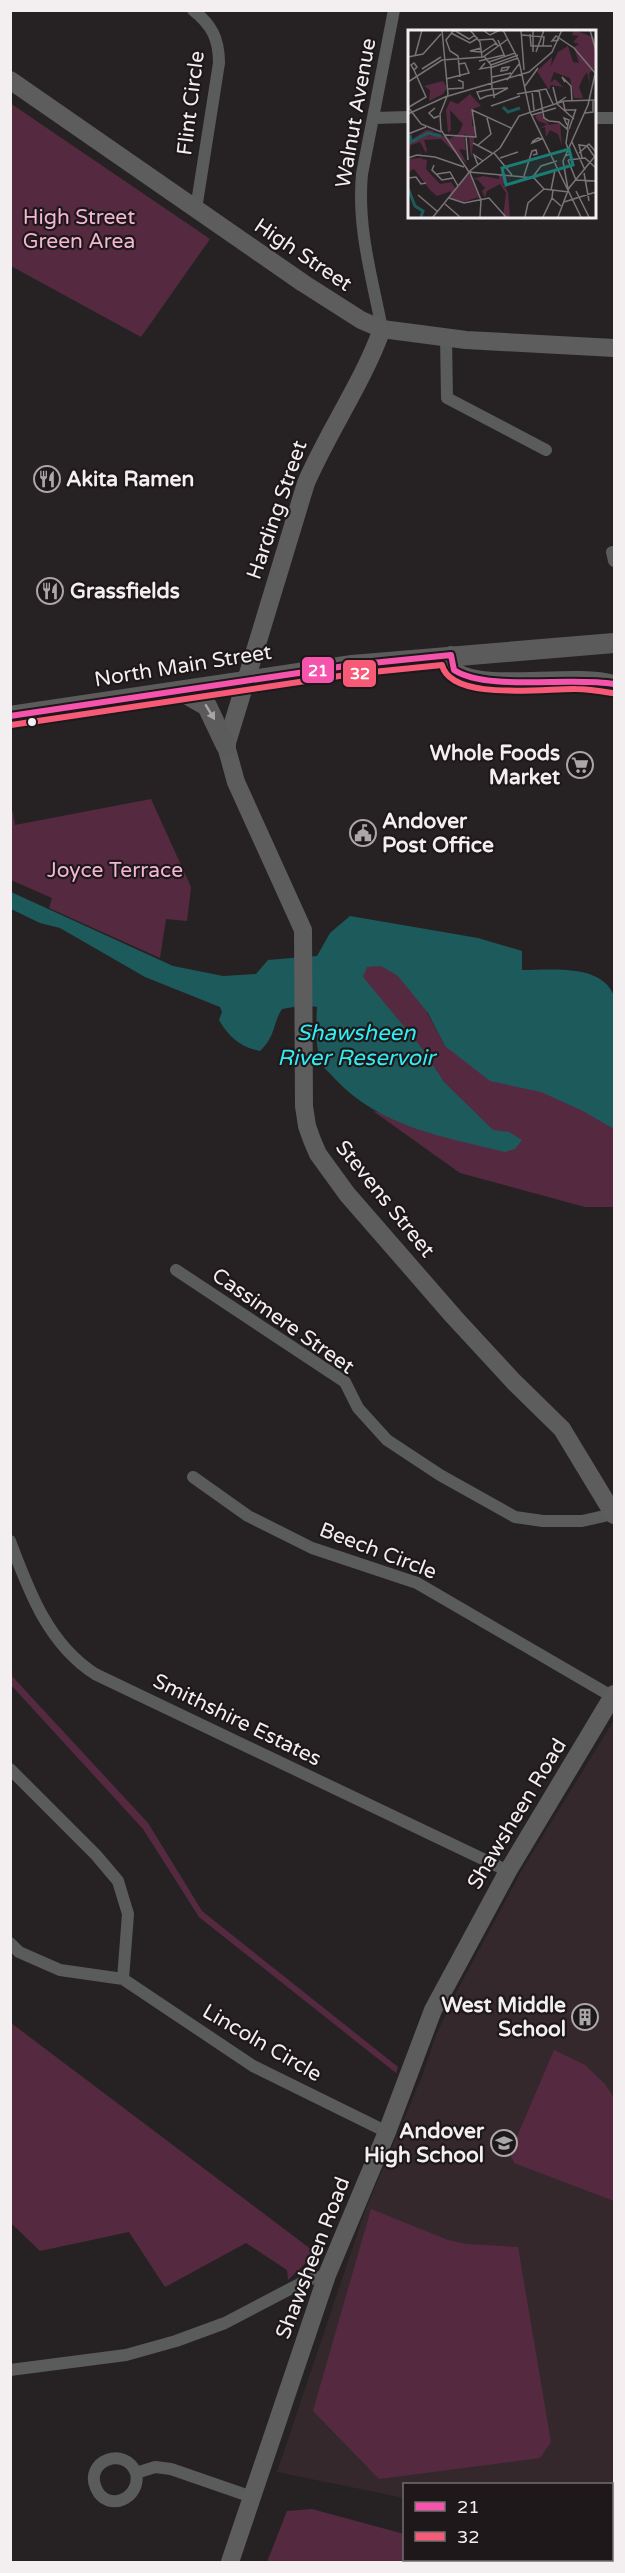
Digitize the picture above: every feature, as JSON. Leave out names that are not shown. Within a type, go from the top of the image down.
[{"type":"main road","name":"High Street","points":[[10,80],[303,283],[361,320],[382,329],[446,337],[615,348]]},
{"type":"main road","name":"Harding Street","points":[[247,681],[306,483],[321,447],[375,347],[382,329]]},
{"type":"main road","name":"North Main Street","points":[[10,716],[352,664],[615,644]]},
{"type":"main road","points":[[451,655],[452,667],[456,672],[468,677],[500,681],[584,679],[615,684]]},
{"type":"main road","points":[[226,746],[247,681]]},
{"type":"main road","points":[[181,691],[207,706],[226,746]]},
{"type":"main road","name":"Stevens Street","points":[[226,746],[236,782],[303,930],[304,1106],[307,1126],[318,1154],[347,1194],[454,1317],[562,1430],[614,1515]]},
{"type":"main road","name":"Shawsheen Road","points":[[230,2562],[327,2276],[438,2001],[508,1871],[614,1696]]},
{"type":"street","name":"Flint Circle","points":[[193,10],[216,34],[219,47],[219,63],[196,209]]},
{"type":"street","name":"Walnut Avenue","points":[[382,329],[361,221],[362,174],[394,10]]},
{"type":"street","points":[[374,118],[408,117]]},
{"type":"street","points":[[595,118],[615,118]]},
{"type":"street","points":[[446,337],[447,398],[546,450]]},
{"type":"street","name":"Cassimere Street","points":[[176,1270],[345,1382],[358,1408],[387,1440],[475,1495],[515,1517],[543,1521],[582,1521],[614,1515]]},
{"type":"street","name":"Beech Circle","points":[[193,1477],[248,1516],[312,1548],[417,1583],[614,1696]]},
{"type":"street","name":"Smithshire Estates","points":[[10,1541],[23,1575],[56,1638],[72,1658],[89,1670],[508,1871]]},
{"type":"street","points":[[10,1769],[96,1855],[118,1881],[128,1914],[123,1979],[60,1970],[19,1952],[10,1943]]},
{"type":"street","name":"Lincoln Circle","points":[[123,1979],[253,2066],[387,2132]]},
{"type":"street","points":[[10,2370],[126,2355],[176,2341],[225,2323],[307,2280],[327,2276]]},
{"type":"street","points":[[136,2473],[155,2467],[171,2469],[252,2497]]},
{"type":"shaded area","name":"Andover High School","points":[[614,1720],[614,2527],[613,2483],[403,2483],[403,2498],[277,2472],[365,2211],[423,2074],[436,2035],[522,1870]]},
{"type":"green space","name":"High Street Green Area","points":[[10,103],[210,239],[141,337],[11,266]]},
{"type":"green space","name":"Joyce Terrace","points":[[151,799],[191,887],[187,921],[166,919],[160,958],[49,908],[52,898],[11,880],[11,813],[13,812],[15,825]]},
{"type":"green space","points":[[351,949],[411,982],[445,1046],[614,1092],[614,1207],[585,1207],[460,1173],[373,1111],[399,1116]]},
{"type":"green space","points":[[11,1675],[148,1823],[202,1911],[398,2067],[396,2073],[199,1917],[143,1829],[11,1685]]},
{"type":"green space","points":[[10,2023],[316,2253],[288,2280],[287,2270],[246,2243],[165,2287],[129,2232],[40,2251],[11,2223]]},
{"type":"green space","points":[[554,2050],[585,2065],[605,2084],[614,2098],[614,2201],[514,2163],[510,2153]]},
{"type":"green space","points":[[371,2209],[448,2240],[466,2244],[518,2247],[551,2442],[540,2458],[379,2479],[313,2411]]},
{"type":"green space","points":[[312,2509],[403,2534],[403,2561],[583,2562],[267,2562],[287,2511]]},
{"type":"water","name":"Shawsheen River Reservoir","points":[[11,892],[173,966],[223,976],[256,974],[268,960],[317,956],[330,933],[350,916],[478,938],[522,951],[522,970],[587,973],[608,985],[614,996],[614,1129],[583,1111],[541,1092],[490,1081],[445,1046],[428,1013],[398,976],[381,966],[367,967],[363,977],[421,1047],[444,1082],[493,1130],[509,1132],[522,1140],[515,1149],[505,1152],[414,1128],[372,1109],[353,1095],[323,1066],[317,1042],[317,1007],[305,1005],[282,1009],[265,1046],[260,1051],[247,1047],[231,1036],[223,1026],[219,1020],[222,1012],[220,1007],[145,977],[60,928],[40,923],[11,909]]},
{"type":"transit line","name":"21","points":[[10,716],[352,665],[451,655],[454,670],[469,677],[508,682],[614,684]]},
{"type":"transit line","name":"32","points":[[11,725],[353,674],[442,665],[449,677],[480,689],[523,691],[580,689],[612,693]]},
{"type":"place","name":"Akita Ramen","points":[[47,479]]},
{"type":"place","name":"Grassfields","points":[[50,591]]},
{"type":"place","name":"Whole Foods Market","points":[[580,765]]},
{"type":"place","name":"Andover Post Office","points":[[363,833]]},
{"type":"place","name":"West Middle School","points":[[585,2017]]},
{"type":"place","name":"Andover High School","points":[[504,2143]]}]
